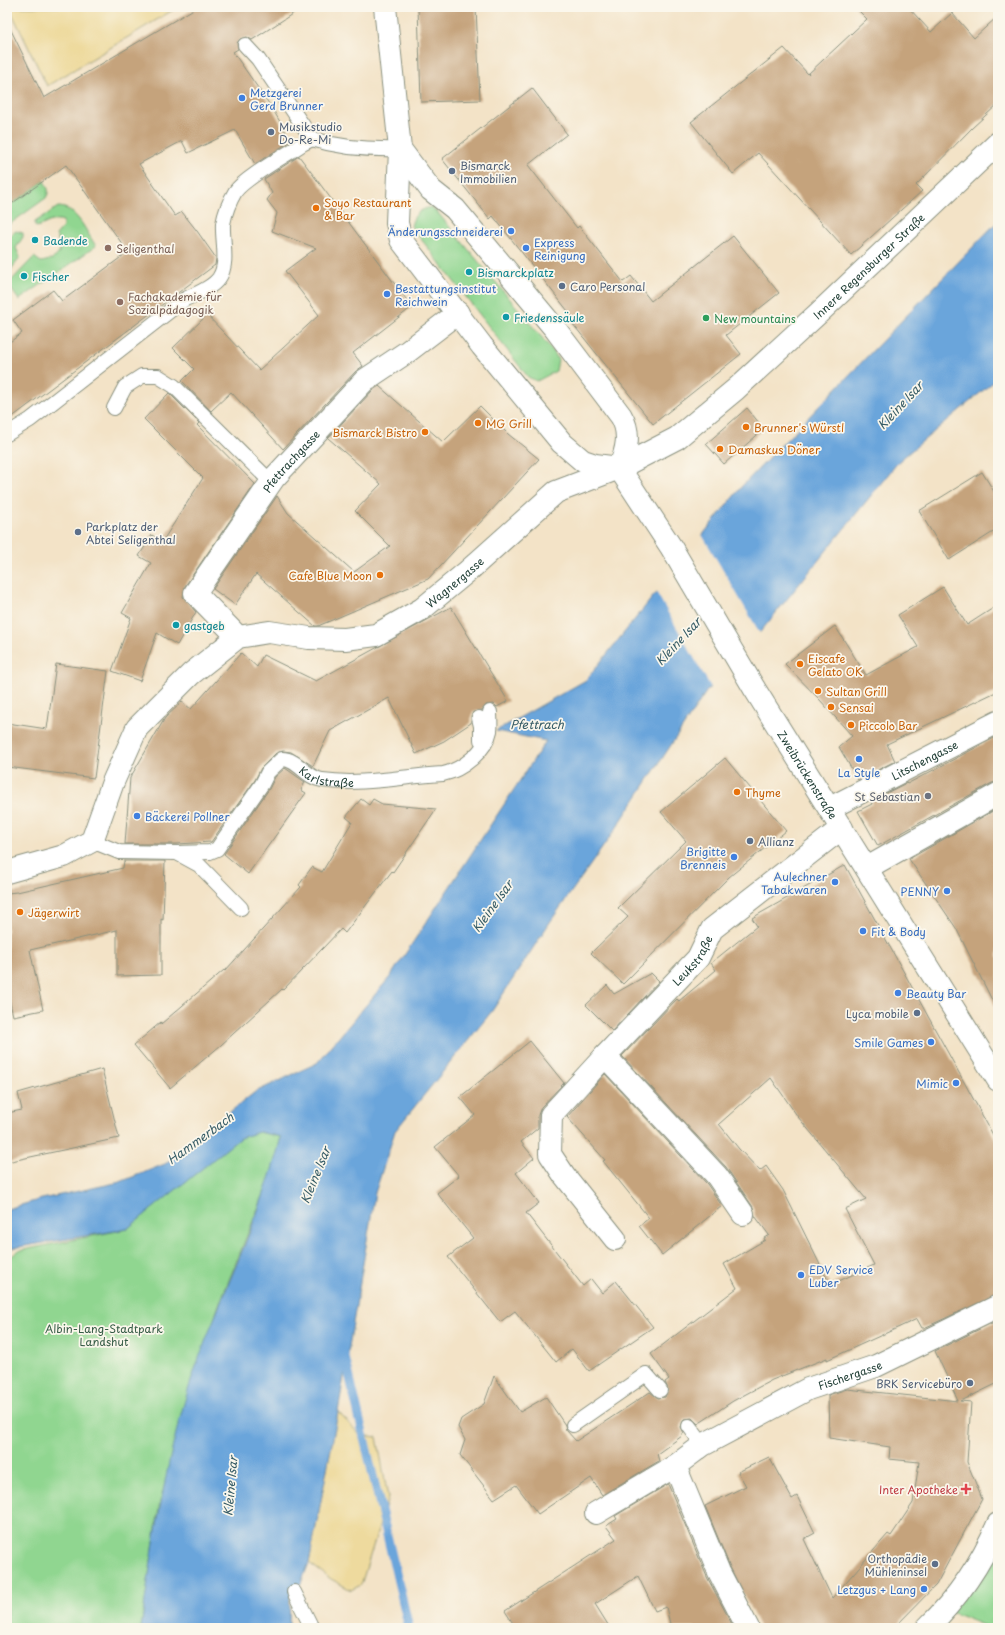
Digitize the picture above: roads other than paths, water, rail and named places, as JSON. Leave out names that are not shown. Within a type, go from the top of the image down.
[{"type":"street","points":[[385,7],[400,149],[398,219],[399,233],[402,240],[482,346],[573,455],[583,461],[595,465],[619,468],[625,455],[627,434],[626,424],[621,416],[556,330],[456,209],[435,193],[400,149]]},
{"type":"street","name":"Innere Regensburger Straße","points":[[619,468],[677,438],[736,389],[998,143]]},
{"type":"street","points":[[398,219],[413,200],[430,193],[435,193]]},
{"type":"street","name":"Pfettrachgasse","points":[[238,637],[195,593],[271,482],[369,376],[407,352],[458,313]]},
{"type":"street","name":"Zweibrückenstraße","points":[[619,468],[671,547],[751,683],[998,1080]]},
{"type":"street","name":"Wagnergasse","points":[[238,637],[268,632],[309,638],[345,639],[376,635],[422,609],[468,571],[556,492],[619,468]]},
{"type":"street","points":[[7,872],[64,856],[92,841],[113,782],[137,728],[192,674],[238,637]]},
{"type":"street","name":"Litschengasse","points":[[830,808],[998,722]]},
{"type":"street","points":[[867,868],[998,794]]},
{"type":"street","name":"Leukstraße","points":[[615,1239],[564,1175],[550,1154],[551,1115],[698,958],[712,929],[842,828]]},
{"type":"street","points":[[605,1056],[717,1176],[743,1214]]},
{"type":"street","name":"Fischergasse","points":[[596,1514],[675,1466],[703,1445],[808,1389],[876,1366],[998,1306]]},
{"type":"street","points":[[675,1466],[726,1585],[748,1628]]},
{"type":"street","points":[[927,1628],[942,1614],[978,1566],[998,1524]]},
{"type":"lane","points":[[245,45],[258,60],[312,139],[334,145],[371,150],[400,149]]},
{"type":"lane","points":[[7,434],[30,420],[185,299],[199,293],[218,279],[224,267],[224,223],[228,207],[236,191],[255,174],[312,139]]},
{"type":"lane","points":[[114,408],[125,387],[142,376],[158,376],[174,386],[271,482]]},
{"type":"lane","name":"Karlstraße","points":[[92,841],[119,852],[210,852],[217,849],[262,784],[268,772],[282,759],[293,762],[319,780],[379,781],[453,772],[481,749],[490,731],[484,715]]},
{"type":"lane","name":"Karlstraße","points":[[177,853],[198,865],[241,908]]},
{"type":"lane","points":[[573,1425],[646,1374],[660,1390]]},
{"type":"lane","points":[[689,1426],[703,1445]]},
{"type":"lane","points":[[294,1592],[312,1628]]},
{"type":"water","points":[[998,221],[998,378],[899,461],[762,630],[706,692],[617,827],[550,922],[492,1011],[395,1131],[375,1193],[338,1412],[309,1563],[301,1583],[290,1597],[289,1628],[141,1628],[160,1507],[180,1417],[200,1356],[262,1201],[281,1137],[259,1132],[240,1138],[127,1229],[7,1249],[7,1209],[42,1199],[120,1182],[165,1164],[255,1092],[317,1063],[390,977],[546,741],[496,731],[586,680],[742,486]]},
{"type":"waterway","points":[[344,1353],[409,1628]]},
{"type":"place","name":"Metzgerei Gerd Brunner","points":[[242,98]]},
{"type":"place","name":"Musikstudio Do-Re-Mi","points":[[271,132]]},
{"type":"place","name":"Bismarck Immobilien","points":[[452,171]]},
{"type":"place","name":"Soyo Restaurant & Bar","points":[[316,208]]},
{"type":"place","name":"Änderungsschneiderei","points":[[511,231]]},
{"type":"place","name":"Badende","points":[[35,240]]},
{"type":"place","name":"Seligenthal","points":[[108,248]]},
{"type":"place","name":"Express Reinigung","points":[[526,248]]},
{"type":"place","name":"Bismarckplatz","points":[[469,272]]},
{"type":"place","name":"Fischer","points":[[24,276]]},
{"type":"place","name":"Caro Personal","points":[[562,286]]},
{"type":"place","name":"Bestattungsinstitut Reichwein","points":[[387,294]]},
{"type":"place","name":"Fachakademie für Sozialpädagogik","points":[[120,302]]},
{"type":"place","name":"Friedenssäule","points":[[506,317]]},
{"type":"place","name":"New mountains","points":[[706,318]]},
{"type":"place","name":"MG Grill","points":[[478,423]]},
{"type":"place","name":"Brunner's Würstl","points":[[746,427]]},
{"type":"place","name":"Bismarck Bistro","points":[[425,432]]},
{"type":"place","name":"Damaskus Döner","points":[[720,449]]},
{"type":"place","name":"Parkplatz der Abtei Seligenthal","points":[[78,532]]},
{"type":"place","name":"Cafe Blue Moon","points":[[380,575]]},
{"type":"place","name":"gastgeb","points":[[176,625]]},
{"type":"place","name":"Eiscafe Gelato OK","points":[[800,664]]},
{"type":"place","name":"Sultan Grill","points":[[818,691]]},
{"type":"place","name":"Sensai","points":[[831,707]]},
{"type":"place","name":"Piccolo Bar","points":[[851,725]]},
{"type":"place","name":"La Style","points":[[859,759]]},
{"type":"place","name":"Thyme","points":[[737,792]]},
{"type":"place","name":"St Sebastian","points":[[928,796]]},
{"type":"place","name":"Bäckerei Pollner","points":[[137,816]]},
{"type":"place","name":"Allianz","points":[[750,841]]},
{"type":"place","name":"Brigitte Brenneis","points":[[734,857]]},
{"type":"place","name":"Aulechner Tabakwaren","points":[[835,882]]},
{"type":"place","name":"PENNY","points":[[947,891]]},
{"type":"place","name":"Jägerwirt","points":[[20,912]]},
{"type":"place","name":"Fit & Body","points":[[863,931]]},
{"type":"place","name":"Beauty Bar","points":[[898,993]]},
{"type":"place","name":"Lyca mobile","points":[[917,1013]]},
{"type":"place","name":"Smile Games","points":[[931,1042]]},
{"type":"place","name":"Mimic","points":[[956,1083]]},
{"type":"place","name":"EDV Service Luber","points":[[801,1275]]},
{"type":"place","name":"BRK Servicebüro","points":[[970,1383]]},
{"type":"place","name":"Inter Apotheke","points":[[966,1489]]},
{"type":"place","name":"Orthopädie Mühleninsel","points":[[935,1564]]},
{"type":"place","name":"Letzgus + Lang","points":[[924,1589]]},
{"type":"water label","name":"Kleine Isar","points":[[900,405]]},
{"type":"water label","name":"Kleine Isar","points":[[678,641]]},
{"type":"water label","name":"Pfettrach","points":[[537,724]]},
{"type":"water label","name":"Kleine Isar","points":[[492,906]]},
{"type":"water label","name":"Hammerbach","points":[[200,1138]]},
{"type":"water label","name":"Kleine Isar","points":[[315,1175]]},
{"type":"water label","name":"Kleine Isar","points":[[230,1486]]},
{"type":"park label","name":"Albin-Lang-Stadtpark Landshut","points":[[104,1334]]}]
